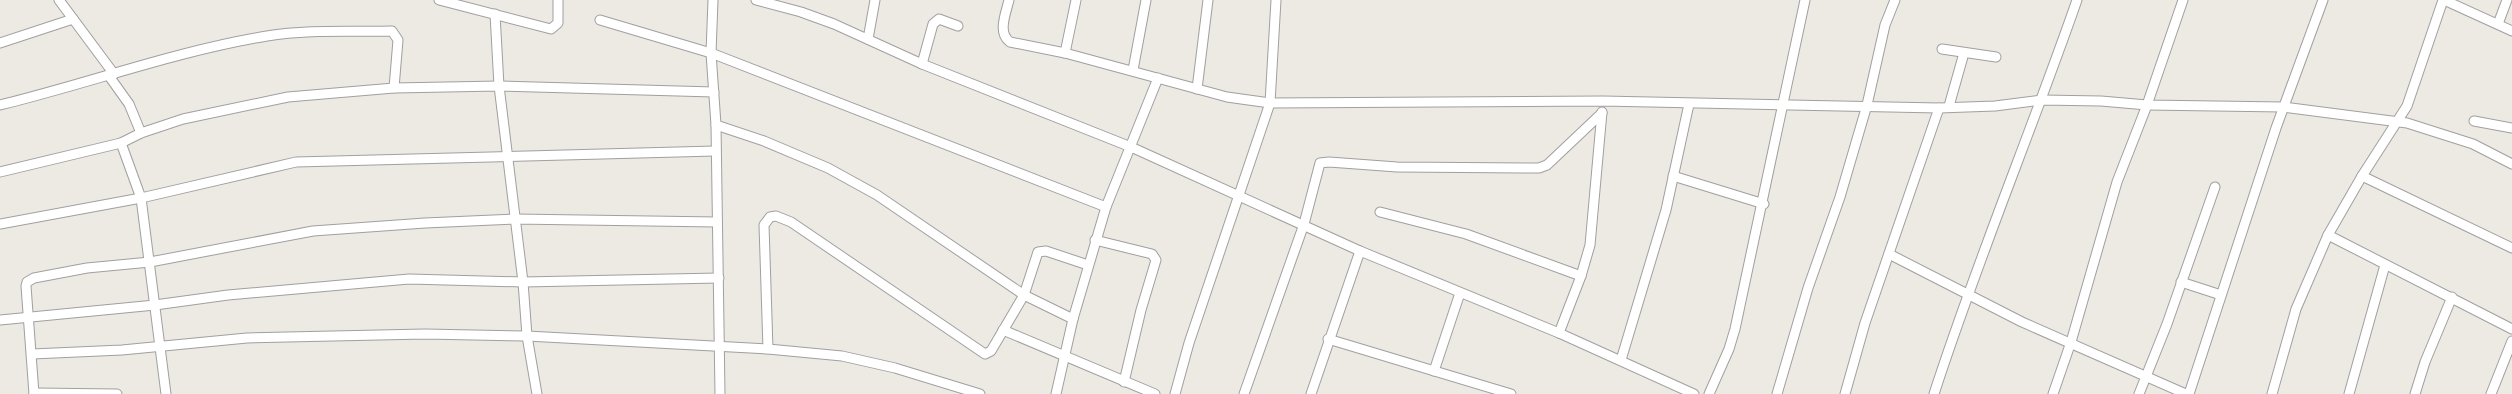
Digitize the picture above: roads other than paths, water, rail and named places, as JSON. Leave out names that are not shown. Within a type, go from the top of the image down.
[{"type":"street","points":[[59,0],[112,75],[129,104],[141,133]]},
{"type":"street","points":[[439,0],[552,29],[558,23],[558,0]]},
{"type":"street","points":[[713,0],[711,53],[716,125],[720,394]]},
{"type":"street","points":[[756,0],[801,12],[868,39],[922,64],[1131,147],[1360,251],[1559,333],[1694,394]]},
{"type":"street","points":[[868,39],[875,0]]},
{"type":"street","points":[[1009,0],[1002,32],[1006,40],[1065,52],[1227,97],[1270,103],[1603,101],[1939,108],[1949,106],[1995,106],[2042,100],[2101,101],[2147,105],[2283,107],[2407,123],[2473,144],[2512,164]]},
{"type":"street","points":[[1065,52],[1076,0]]},
{"type":"street","points":[[1133,70],[1146,0]]},
{"type":"street","points":[[1197,89],[1208,0]]},
{"type":"street","points":[[1176,394],[1189,343],[1270,103],[1276,0]]},
{"type":"street","points":[[1709,394],[1729,349],[1735,329],[1764,204],[1805,0]]},
{"type":"street","points":[[1776,394],[1808,288],[1840,197],[1867,105],[1878,51],[1895,0]]},
{"type":"street","points":[[1934,394],[1967,294],[2042,100],[2077,0]]},
{"type":"street","points":[[2053,394],[2071,342],[2116,182],[2147,105],[2183,0]]},
{"type":"street","points":[[1889,254],[2022,322],[2071,342],[2146,378],[2188,394],[2283,107],[2322,0]]},
{"type":"street","points":[[2272,394],[2296,309],[2328,235],[2362,176],[2407,106],[2444,0],[2512,31]]},
{"type":"street","points":[[2498,24],[2507,0]]},
{"type":"street","points":[[495,14],[499,86],[523,282],[527,336],[537,394]]},
{"type":"street","points":[[0,43],[73,19]]},
{"type":"street","points":[[922,64],[935,21],[939,19],[958,26]]},
{"type":"street","points":[[600,20],[711,53],[1106,207]]},
{"type":"street","points":[[0,105],[211,46],[269,35],[297,32],[392,31],[398,40],[394,88]]},
{"type":"street","points":[[1942,49],[1996,57]]},
{"type":"street","points":[[1949,106],[1964,53]]},
{"type":"street","points":[[1056,394],[1073,319],[1095,240],[1106,207],[1158,78]]},
{"type":"street","points":[[0,172],[121,143],[141,133],[183,119],[288,97],[394,88],[499,86],[714,92]]},
{"type":"street","points":[[1559,333],[1581,276],[1590,245],[1603,101]]},
{"type":"street","points":[[1620,360],[1666,210],[1690,104]]},
{"type":"street","points":[[1845,394],[1866,323],[1939,108]]},
{"type":"street","points":[[1244,394],[1304,224],[1320,163],[1397,167],[1539,168],[1547,166],[1602,113]]},
{"type":"street","points":[[2474,121],[2512,128]]},
{"type":"street","points":[[716,125],[764,141],[819,164],[877,194],[1024,295],[1073,319]]},
{"type":"street","points":[[121,143],[141,198],[166,394]]},
{"type":"street","points":[[0,224],[141,198],[296,162],[715,151]]},
{"type":"street","points":[[1673,176],[1764,204]]},
{"type":"street","points":[[2362,176],[2512,248]]},
{"type":"street","points":[[2140,394],[2215,188]]},
{"type":"street","points":[[1380,212],[1466,234],[1581,276]]},
{"type":"street","points":[[768,349],[764,225],[767,218],[776,216],[791,222],[985,354],[991,351],[1024,295],[1035,257],[1041,250],[1088,265]]},
{"type":"street","points":[[118,394],[34,394],[32,354],[27,316],[26,286],[30,279],[87,268],[150,262],[312,231],[515,219],[716,222]]},
{"type":"street","points":[[2328,235],[2512,329]]},
{"type":"street","points":[[1095,240],[1152,254],[1156,260],[1141,310],[1124,382]]},
{"type":"street","points":[[1314,393],[1328,339],[1360,251]]},
{"type":"street","points":[[2350,394],[2385,265]]},
{"type":"street","points":[[0,320],[155,305],[228,295],[409,280],[523,282],[719,278]]},
{"type":"street","points":[[2181,282],[2221,295]]},
{"type":"street","points":[[1434,371],[1460,293]]},
{"type":"street","points":[[2415,394],[2425,362],[2452,297]]},
{"type":"street","points":[[1003,330],[1155,394]]},
{"type":"street","points":[[32,354],[161,347],[247,338],[426,334],[527,336],[768,349],[851,358],[895,368],[980,394]]},
{"type":"street","points":[[1328,339],[1511,394]]},
{"type":"street","points":[[2491,394],[2512,341]]}]
